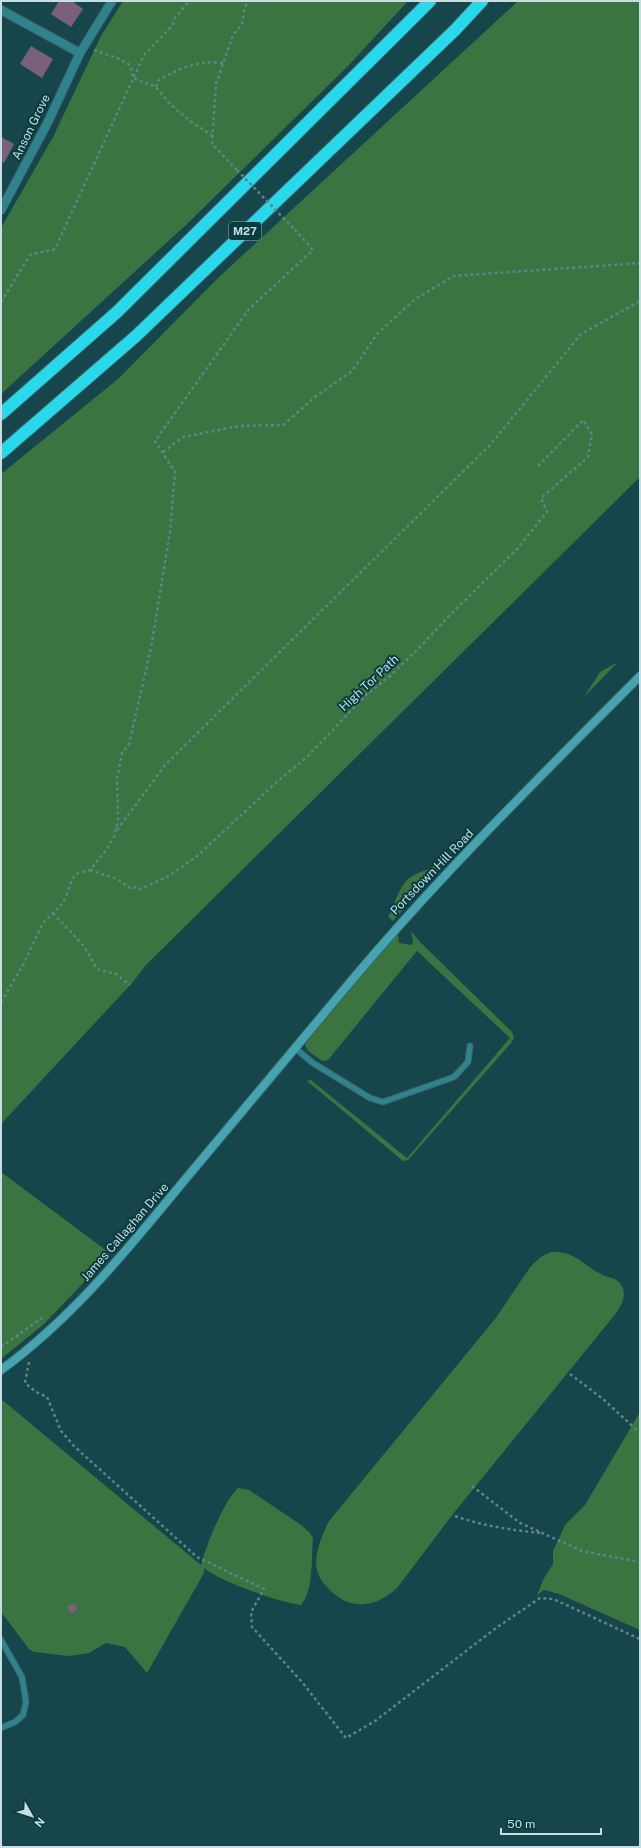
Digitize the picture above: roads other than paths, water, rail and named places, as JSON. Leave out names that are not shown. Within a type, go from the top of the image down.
[{"type":"highway","name":"M27","points":[[1,414],[117,312],[430,1]]},
{"type":"highway","name":"M27","points":[[1,453],[136,336],[455,30],[482,1]]},
{"type":"street","name":"Anson Grove","points":[[1,210],[48,122],[82,50],[112,1]]},
{"type":"street","points":[[1,10],[82,50]]},
{"type":"street","name":"Portsdown Hill Road","points":[[254,1096],[395,929],[457,863],[640,676]]},
{"type":"street","name":"James Callaghan Drive","points":[[1,1370],[31,1348],[58,1324],[126,1250],[254,1096]]},
{"type":"lane","points":[[295,1048],[314,1063],[370,1098],[383,1102],[454,1076],[468,1062],[470,1046]]},
{"type":"lane","points":[[1,1640],[22,1677],[26,1702],[23,1714],[15,1722],[1,1728]]}]
